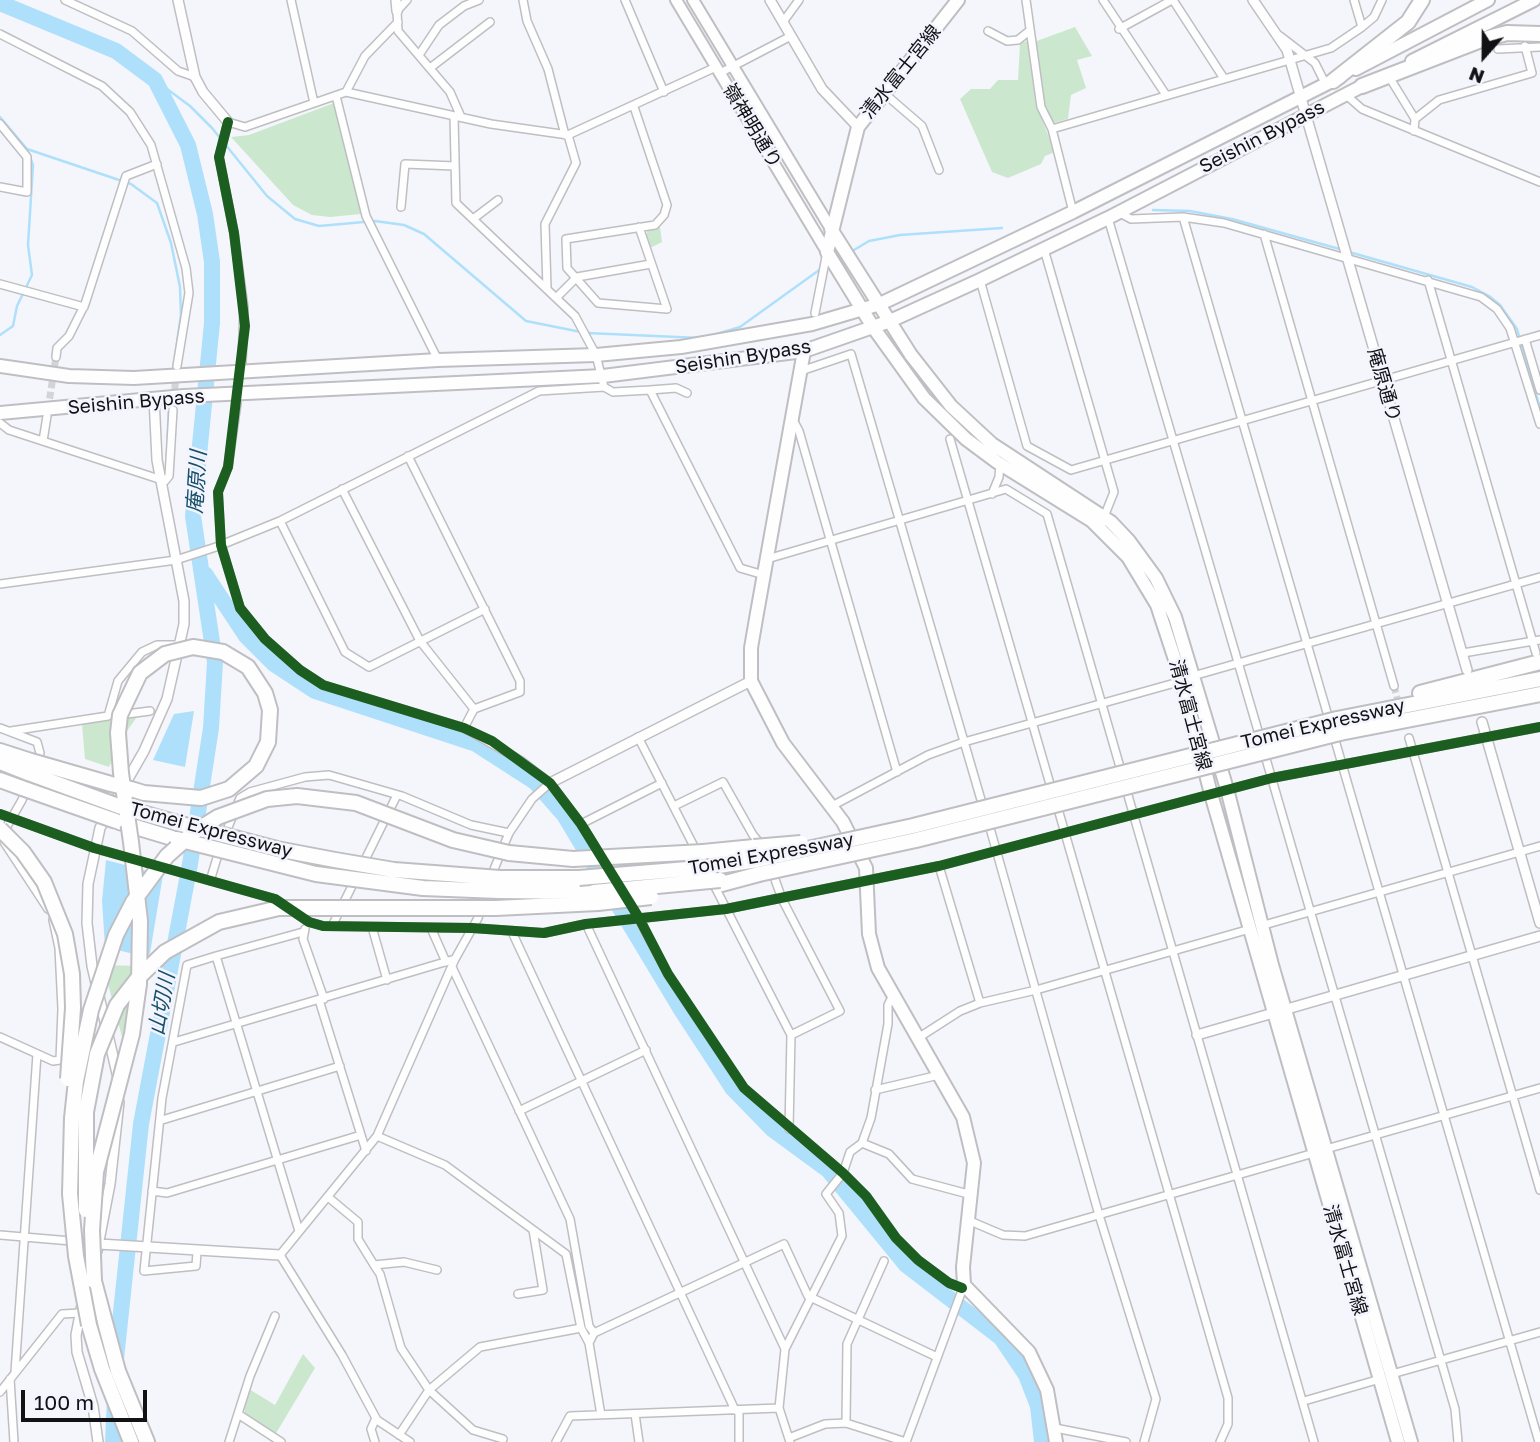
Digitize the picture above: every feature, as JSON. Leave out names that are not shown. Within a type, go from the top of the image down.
[{"type":"highway","points":[[1330,83],[1408,22],[1422,0]]},
{"type":"highway","points":[[1362,86],[1481,40],[1507,33],[1540,34]]},
{"type":"highway","points":[[0,751],[29,767],[52,768],[121,787],[131,789],[144,793],[201,798],[229,789],[256,766],[268,741],[270,710],[265,693],[248,667],[223,652],[193,647],[165,654],[140,673],[120,715],[121,773],[123,787],[125,801],[129,828],[140,921],[139,984],[130,1042],[96,1172],[92,1230],[95,1287]]},
{"type":"highway","points":[[1342,723],[1446,685],[1538,657]]},
{"type":"highway","name":"Tomei Expressway","points":[[0,762],[29,767],[121,807],[277,849],[347,862],[596,897],[717,877],[757,861],[1540,679]]},
{"type":"highway","name":"Tomei Expressway","points":[[757,861],[916,840],[1342,723],[1540,694]]},
{"type":"highway","name":"Tomei Expressway","points":[[0,780],[172,838],[316,874],[423,887],[579,878],[717,877]]},
{"type":"highway","points":[[89,1325],[76,1256],[70,1194],[71,1131],[76,1081],[91,1010],[117,935],[133,902],[167,856],[194,832],[218,817],[267,799],[297,796],[356,803],[453,840],[509,852],[573,859],[704,852],[757,861]]},
{"type":"highway","points":[[0,829],[23,852],[44,881],[59,915],[69,955],[73,1008],[61,1170],[71,1255],[102,1369],[131,1442]]},
{"type":"highway","points":[[147,1442],[118,1371],[95,1287],[84,1170],[90,1084],[101,1041],[117,1005],[153,961],[201,929],[238,916],[279,908],[496,908],[596,897]]},
{"type":"main road","name":"嶺神明通り","points":[[676,0],[827,252]]},
{"type":"main road","name":"嶺神明通り","points":[[693,0],[831,229]]},
{"type":"main road","name":"清水富士宮線","points":[[958,0],[858,127],[827,252],[873,327],[924,398],[967,439],[1000,464],[1073,508],[1118,544],[1157,606],[1188,678],[1227,789],[1264,925],[1280,1011]]},
{"type":"main road","name":"Seishin Bypass","points":[[0,366],[102,378],[182,371],[226,374],[439,360],[596,355],[707,342],[812,324],[880,304],[1073,212],[1301,99],[1488,0]]},
{"type":"main road","points":[[1387,75],[1534,0]]},
{"type":"main road","name":"Seishin Bypass","points":[[0,413],[224,394],[603,381],[804,351],[890,321],[980,280],[1113,215],[1362,86]]},
{"type":"main road","name":"清水富士宮線","points":[[831,229],[932,384],[992,444],[1104,517],[1129,541],[1156,578],[1185,643],[1188,678],[1211,794],[1251,929],[1280,1011],[1386,1377],[1411,1442]]},
{"type":"main road","points":[[804,351],[790,415],[751,648],[751,681],[783,743],[843,822],[866,868],[869,934],[878,968],[963,1117],[974,1163],[962,1288],[1029,1352],[1047,1390],[1056,1442]]},
{"type":"main road","name":"清水富士宮線","points":[[1386,1377],[1398,1442]]},
{"type":"street","points":[[65,0],[132,31],[158,50],[178,71],[195,77]]},
{"type":"street","points":[[178,0],[195,77],[203,92],[228,122],[245,127],[346,92],[457,117],[567,135],[664,92],[732,67],[791,36]]},
{"type":"street","points":[[291,0],[314,103]]},
{"type":"street","points":[[396,0],[398,30],[450,92],[457,117],[456,203],[575,316],[596,355],[603,381],[613,392],[676,388],[687,393]]},
{"type":"street","points":[[397,11],[407,0]]},
{"type":"street","points":[[419,55],[439,25],[464,6],[479,0]]},
{"type":"street","points":[[523,0],[527,21],[548,69],[576,163],[545,224],[547,288]]},
{"type":"street","points":[[625,0],[664,92]]},
{"type":"street","points":[[771,0],[822,89],[837,109],[858,127]]},
{"type":"street","points":[[783,22],[799,0]]},
{"type":"street","points":[[1026,0],[1028,32],[1041,107],[1052,129],[1073,212]]},
{"type":"street","points":[[1103,0],[1119,29],[1166,95]]},
{"type":"street","points":[[1119,29],[1172,0],[1223,77]]},
{"type":"street","name":"庵原通り","points":[[1253,0],[1279,36],[1290,61],[1467,670]]},
{"type":"street","points":[[1354,0],[1362,27]]},
{"type":"street","points":[[1052,129],[1223,77],[1331,48],[1374,17],[1382,0]]},
{"type":"street","points":[[346,92],[365,56],[398,22]]},
{"type":"street","points":[[430,68],[490,22]]},
{"type":"street","points":[[988,31],[1007,41],[1018,40],[1028,32]]},
{"type":"street","points":[[0,34],[102,86],[130,112],[151,145],[186,268],[189,293],[182,371]]},
{"type":"street","points":[[1279,36],[1307,55],[1330,83]]},
{"type":"street","points":[[1415,119],[1439,100],[1532,74],[1525,46]]},
{"type":"street","points":[[1498,49],[1540,47]]},
{"type":"street","points":[[1387,75],[1415,119],[1415,131]]},
{"type":"street","points":[[885,94],[922,126],[939,170]]},
{"type":"street","points":[[1345,94],[1362,109],[1540,182]]},
{"type":"street","points":[[336,96],[366,216],[439,360]]},
{"type":"street","points":[[634,107],[667,205],[664,215],[655,225],[566,239],[567,268],[598,303],[667,309],[639,228]]},
{"type":"street","points":[[228,122],[219,157],[234,233],[244,308],[242,363]]},
{"type":"street","points":[[0,124],[27,157],[27,192],[0,187]]},
{"type":"street","points":[[55,357],[57,348],[69,336],[84,307],[127,177],[157,164]]},
{"type":"street","points":[[401,207],[405,164],[455,166]]},
{"type":"street","points":[[473,219],[498,200]]},
{"type":"street","points":[[1458,1442],[1455,1409],[1174,439],[1113,215],[1131,219],[1183,217],[1224,223],[1428,280],[1489,302],[1504,318],[1516,341],[1540,424]]},
{"type":"street","points":[[1183,217],[1539,1442]]},
{"type":"street","points":[[1264,234],[1394,686]]},
{"type":"street","points":[[1043,248],[1114,492],[1104,517]]},
{"type":"street","points":[[815,313],[827,252]]},
{"type":"street","points":[[557,297],[577,277],[651,264]]},
{"type":"street","points":[[980,280],[1027,446],[1071,470],[1540,335]]},
{"type":"street","points":[[1428,280],[1517,584],[1537,640],[1538,657]]},
{"type":"street","points":[[0,284],[84,307]]},
{"type":"street","points":[[1525,339],[1540,390]]},
{"type":"street","points":[[800,372],[850,354],[1099,1214],[1156,1399],[1144,1442]]},
{"type":"street","points":[[0,584],[178,559],[218,546],[280,521],[538,391],[603,381]]},
{"type":"street","points":[[650,390],[740,568],[764,575]]},
{"type":"street","points":[[98,1442],[93,1406],[77,1352],[80,1313],[99,1244],[119,1109],[117,1070],[93,974],[87,923],[94,848],[107,811],[157,724],[181,645],[184,601],[161,481],[154,398]]},
{"type":"street","points":[[237,403],[228,467],[218,492],[218,546],[240,608],[265,639],[300,670],[323,685],[345,694],[464,728],[492,741],[548,785],[581,824],[668,974],[744,1088],[841,1175],[918,1260],[949,1283],[962,1288],[906,1442],[846,1423],[825,1424],[790,1440],[779,1408],[785,1349],[842,1236],[839,1213],[826,1194],[841,1175],[850,1152],[862,1143],[871,1118],[888,1024],[888,1005],[893,995]]},
{"type":"street","points":[[161,481],[169,476],[173,410]]},
{"type":"street","points":[[790,415],[799,431],[897,772]]},
{"type":"street","points":[[43,441],[47,416]]},
{"type":"street","points":[[0,423],[2,427],[161,481]]},
{"type":"street","points":[[950,439],[1228,1398],[1228,1423],[1220,1442]]},
{"type":"street","points":[[408,456],[520,681],[520,692],[474,709],[464,728]]},
{"type":"street","points":[[992,494],[999,477],[1000,464]]},
{"type":"street","points":[[342,489],[420,641],[474,709]]},
{"type":"street","points":[[767,559],[1006,489],[1047,514],[1314,1442]]},
{"type":"street","points":[[280,521],[345,652],[369,667],[485,609]]},
{"type":"street","points":[[829,807],[928,755],[964,742],[1540,578]]},
{"type":"street","points":[[1463,653],[1537,640]]},
{"type":"street","points":[[108,716],[118,681],[142,652],[157,645],[181,645]]},
{"type":"street","points":[[280,1255],[377,1136],[451,963],[472,928],[509,833],[532,799],[548,785],[751,681]]},
{"type":"street","points":[[9,731],[150,711]]},
{"type":"street","points":[[1482,722],[1540,923]]},
{"type":"street","points":[[0,814],[94,848],[275,899],[309,922],[332,926],[472,928],[544,933],[586,924],[726,909],[782,899],[939,866],[1135,817],[1227,789],[1341,762],[1413,752],[1540,727]]},
{"type":"street","points":[[0,728],[37,741],[40,753],[4,842],[7,851],[52,916],[59,948],[62,1009],[60,1060],[52,1061],[0,1037]]},
{"type":"street","points":[[638,737],[790,1035],[789,1129]]},
{"type":"street","points":[[1409,738],[1540,1190]]},
{"type":"street","points":[[206,880],[240,798],[250,792],[305,776],[329,775],[397,795],[471,825],[509,833]]},
{"type":"street","points":[[674,806],[723,782],[752,835],[762,843],[782,899],[840,1012],[790,1035]]},
{"type":"street","points":[[581,824],[662,783]]},
{"type":"street","points":[[332,926],[397,795]]},
{"type":"street","points":[[1264,925],[1540,846]]},
{"type":"street","points":[[939,866],[980,1003]]},
{"type":"street","points":[[197,1252],[196,1266],[144,1271],[144,1247],[162,1120],[162,1098],[187,965],[303,932],[309,922]]},
{"type":"street","points":[[586,924],[785,1349]]},
{"type":"street","points":[[372,927],[387,980]]},
{"type":"street","points":[[431,928],[451,963],[570,1219],[589,1326],[594,1333]]},
{"type":"street","points":[[918,1038],[960,1011],[980,1003],[1036,990],[1251,929]]},
{"type":"street","points":[[303,932],[366,1151]]},
{"type":"street","points":[[512,932],[737,1410],[739,1442]]},
{"type":"street","points":[[1197,1035],[1540,936]]},
{"type":"street","points":[[216,956],[299,1231]]},
{"type":"street","points":[[174,1042],[451,963]]},
{"type":"street","points":[[519,1111],[646,1050]]},
{"type":"street","points":[[14,1442],[13,1375],[37,1054]]},
{"type":"street","points":[[162,1120],[340,1066]]},
{"type":"street","points":[[876,1090],[939,1075]]},
{"type":"street","points":[[970,1221],[1003,1235],[1025,1236],[1238,1177],[1540,1088]]},
{"type":"street","points":[[152,1191],[167,1193],[361,1135]]},
{"type":"street","points":[[377,1136],[445,1165],[566,1254],[581,1328],[589,1343],[601,1415]]},
{"type":"street","points":[[862,1143],[890,1154],[912,1179],[973,1195]]},
{"type":"street","points":[[328,1197],[358,1222],[358,1240],[380,1274],[401,1348],[429,1390],[473,1430],[503,1439]]},
{"type":"street","points":[[519,1294],[543,1290],[533,1230]]},
{"type":"street","points":[[0,1235],[197,1252],[280,1255]]},
{"type":"street","points":[[589,1343],[594,1333],[784,1244],[812,1298],[937,1357]]},
{"type":"street","points":[[280,1255],[342,1355],[376,1418],[410,1442]]},
{"type":"street","points":[[846,1423],[847,1344],[884,1261]]},
{"type":"street","points":[[374,1265],[404,1262],[436,1270]]},
{"type":"street","points":[[0,1392],[62,1314],[80,1313]]},
{"type":"street","points":[[229,1442],[275,1315]]},
{"type":"street","points":[[399,1435],[429,1390],[480,1348],[581,1328]]},
{"type":"street","points":[[1304,1401],[1540,1332]]},
{"type":"street","points":[[556,1442],[570,1416],[779,1408]]},
{"type":"street","points":[[238,1414],[281,1442]]},
{"type":"street","points":[[635,1414],[639,1442]]},
{"type":"street","points":[[374,1442],[371,1429],[376,1418]]},
{"type":"street","points":[[1055,1428],[1126,1442]]},
{"type":"green space","points":[[1075,27],[1092,56],[1077,60],[1086,88],[1071,95],[1068,119],[1053,123],[1045,108],[1034,42]]},
{"type":"green space","points":[[1027,41],[1036,105],[1055,152],[1045,156],[1041,164],[1008,178],[992,172],[960,99],[971,89],[990,89],[998,80],[1018,80],[1020,43]]},
{"type":"green space","points":[[334,103],[361,214],[330,217],[312,215],[293,205],[231,137],[249,135]]},
{"type":"green space","points":[[660,227],[662,242],[650,248],[645,237],[648,230]]},
{"type":"green space","points":[[137,717],[124,735],[109,767],[85,759],[82,724]]},
{"type":"green space","points":[[103,965],[143,966],[134,1036],[122,1037]]},
{"type":"green space","points":[[303,1354],[315,1368],[275,1435],[245,1414],[243,1402],[249,1389],[275,1405]]},
{"type":"water","points":[[194,711],[185,767],[153,760],[174,714]]},
{"type":"water","points":[[106,860],[163,875],[150,953],[146,957],[105,947],[102,901]]},
{"type":"waterway","name":"山切川","points":[[0,3],[116,51],[155,80],[188,145],[205,214],[212,262],[212,323],[193,516],[215,662],[211,728],[190,864],[141,1124],[116,1359]]},
{"type":"waterway","points":[[155,80],[190,106],[212,128],[267,196],[295,219],[319,226],[375,221],[404,225],[424,234],[526,321],[581,332]]},
{"type":"waterway","points":[[0,117],[27,149],[33,165],[28,245],[32,275],[17,306],[13,326],[0,335]]},
{"type":"waterway","points":[[27,149],[131,184],[157,203],[171,243],[180,287],[181,315],[173,371]]},
{"type":"waterway","points":[[1153,210],[1190,211],[1232,219],[1343,250]]},
{"type":"waterway","points":[[849,253],[869,241],[900,235],[1002,228]]},
{"type":"waterway","points":[[1349,252],[1472,287],[1489,296],[1500,305],[1517,329],[1540,408]]},
{"type":"waterway","points":[[710,336],[740,327],[822,268]]},
{"type":"waterway","points":[[587,333],[700,338]]},
{"type":"waterway","points":[[167,455],[169,402]]},
{"type":"waterway","name":"庵原川","points":[[205,574],[246,636],[274,664],[315,691],[476,744],[535,782],[564,815],[680,1008],[733,1089],[772,1129],[828,1170],[906,1265],[1001,1338],[1026,1375],[1038,1406],[1042,1442]]},
{"type":"waterway","name":"山切川","points":[[113,1442],[115,1399]]},
{"type":"tunnel","points":[[48,409],[56,357]]},
{"type":"tunnel","points":[[173,410],[176,374]]},
{"type":"tunnel","points":[[1394,686],[1400,709]]},
{"type":"cycle path","points":[[228,122],[219,157],[234,233],[245,326],[228,467],[218,492],[221,545],[240,608],[265,639],[300,670],[323,685],[464,728],[492,741],[550,783],[581,824],[639,918],[668,974],[744,1088],[843,1173],[866,1196],[896,1238],[918,1260],[949,1283],[962,1288]]},
{"type":"cycle path","points":[[0,814],[94,848],[275,899],[309,922],[323,926],[472,928],[544,933],[586,924],[726,909],[939,866],[1272,778],[1540,727]]}]
